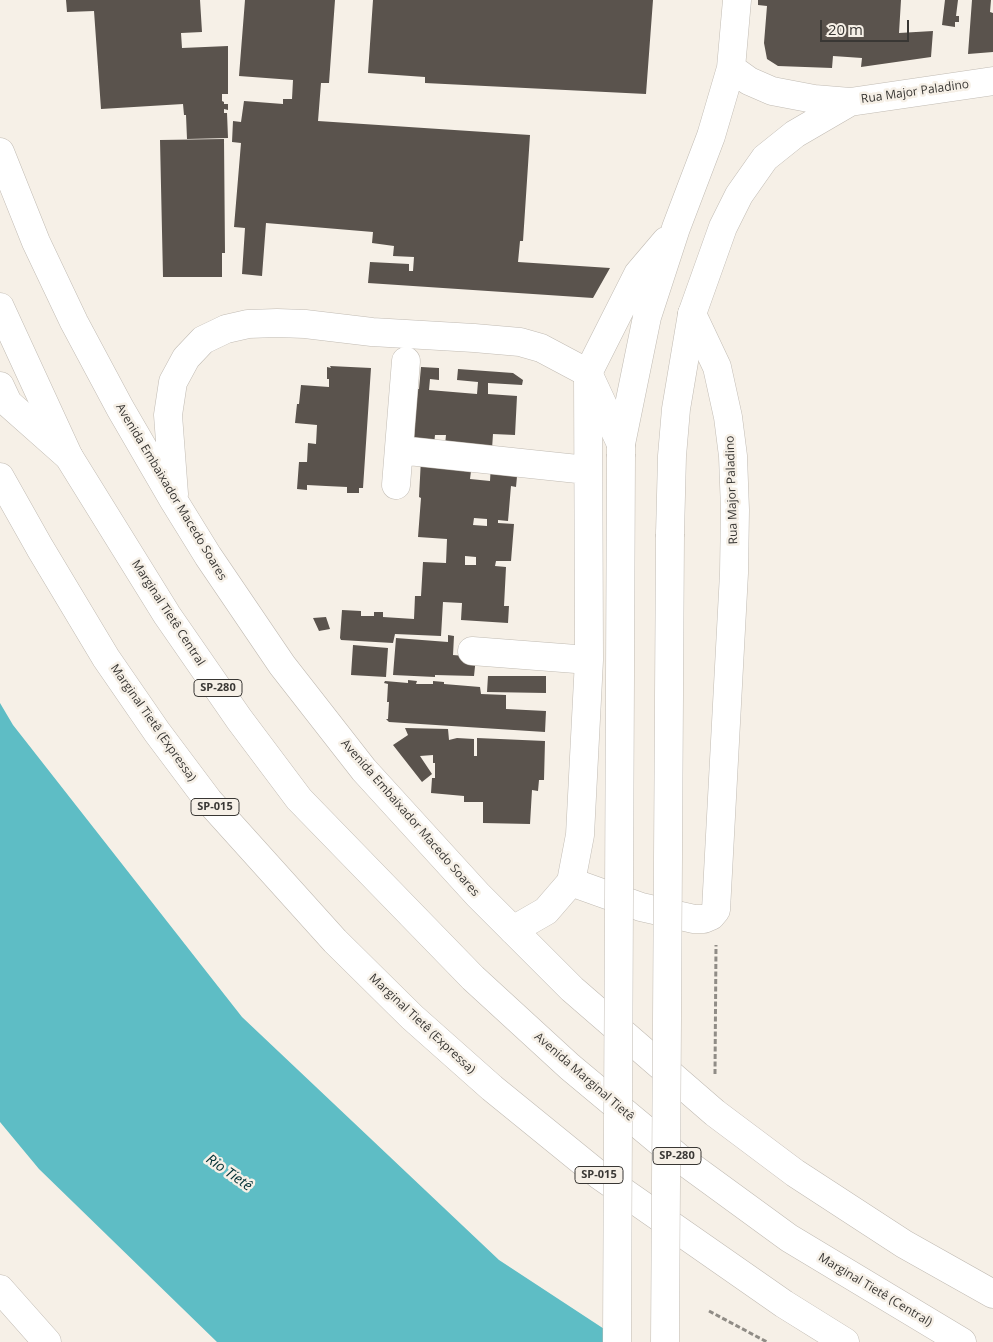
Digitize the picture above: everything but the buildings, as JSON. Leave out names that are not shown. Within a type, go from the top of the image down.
[{"type":"main road","points":[[617,1342],[621,449],[647,317],[676,228],[711,136],[731,68],[737,0]]},
{"type":"main road","points":[[731,68],[750,81],[772,91],[814,99],[850,102]]},
{"type":"main road","name":"Rua Major Paladino","points":[[716,910],[734,573],[735,510],[733,456],[728,417],[717,367],[692,314],[723,227],[738,195],[765,158],[795,134],[850,102],[993,81]]},
{"type":"main road","name":"Avenida Embaixador Macedo Soares","points":[[0,152],[36,242],[74,322],[120,408],[174,501],[208,556],[282,664],[364,770],[478,895],[572,989],[715,1113],[795,1173],[904,1244],[993,1294]]},
{"type":"main road","points":[[513,930],[546,911],[571,882],[580,835],[589,660],[588,373],[638,274],[676,228]]},
{"type":"main road","points":[[0,307],[69,457]]},
{"type":"main road","points":[[665,1342],[672,456],[676,409],[692,314]]},
{"type":"main road","points":[[174,501],[168,415],[173,382],[186,358],[203,340],[226,329],[248,324],[277,323],[372,332],[520,342],[541,348],[588,373],[621,449]]},
{"type":"main road","points":[[396,485],[406,361]]},
{"type":"main road","points":[[0,386],[8,403],[69,457]]},
{"type":"main road","points":[[399,450],[587,470]]},
{"type":"main road","name":"Marginal Tietê Central","points":[[69,457],[167,615],[245,726],[299,799],[394,897]]},
{"type":"main road","name":"Marginal Tietê (Expressa)","points":[[0,477],[106,658],[157,732],[208,800],[342,948],[412,1017],[492,1088],[599,1175],[784,1304],[845,1342]]},
{"type":"main road","points":[[472,651],[589,660]]},
{"type":"main road","points":[[571,882],[641,907],[694,919],[711,916],[716,910]]},
{"type":"main road","name":"Avenida Marginal Tietê","points":[[394,897],[473,978],[570,1067],[678,1156],[789,1238]]},
{"type":"main road","name":"Marginal Tietê (Central)","points":[[789,1238],[962,1342]]},
{"type":"main road","points":[[0,1289],[46,1342]]},
{"type":"path","points":[[715,1113],[716,910]]},
{"type":"path","points":[[709,1311],[767,1342]]},
{"type":"water","name":"Rio Tietê","points":[[0,703],[13,725],[242,1017],[499,1260],[624,1342],[217,1342],[39,1169],[0,1122]]}]
